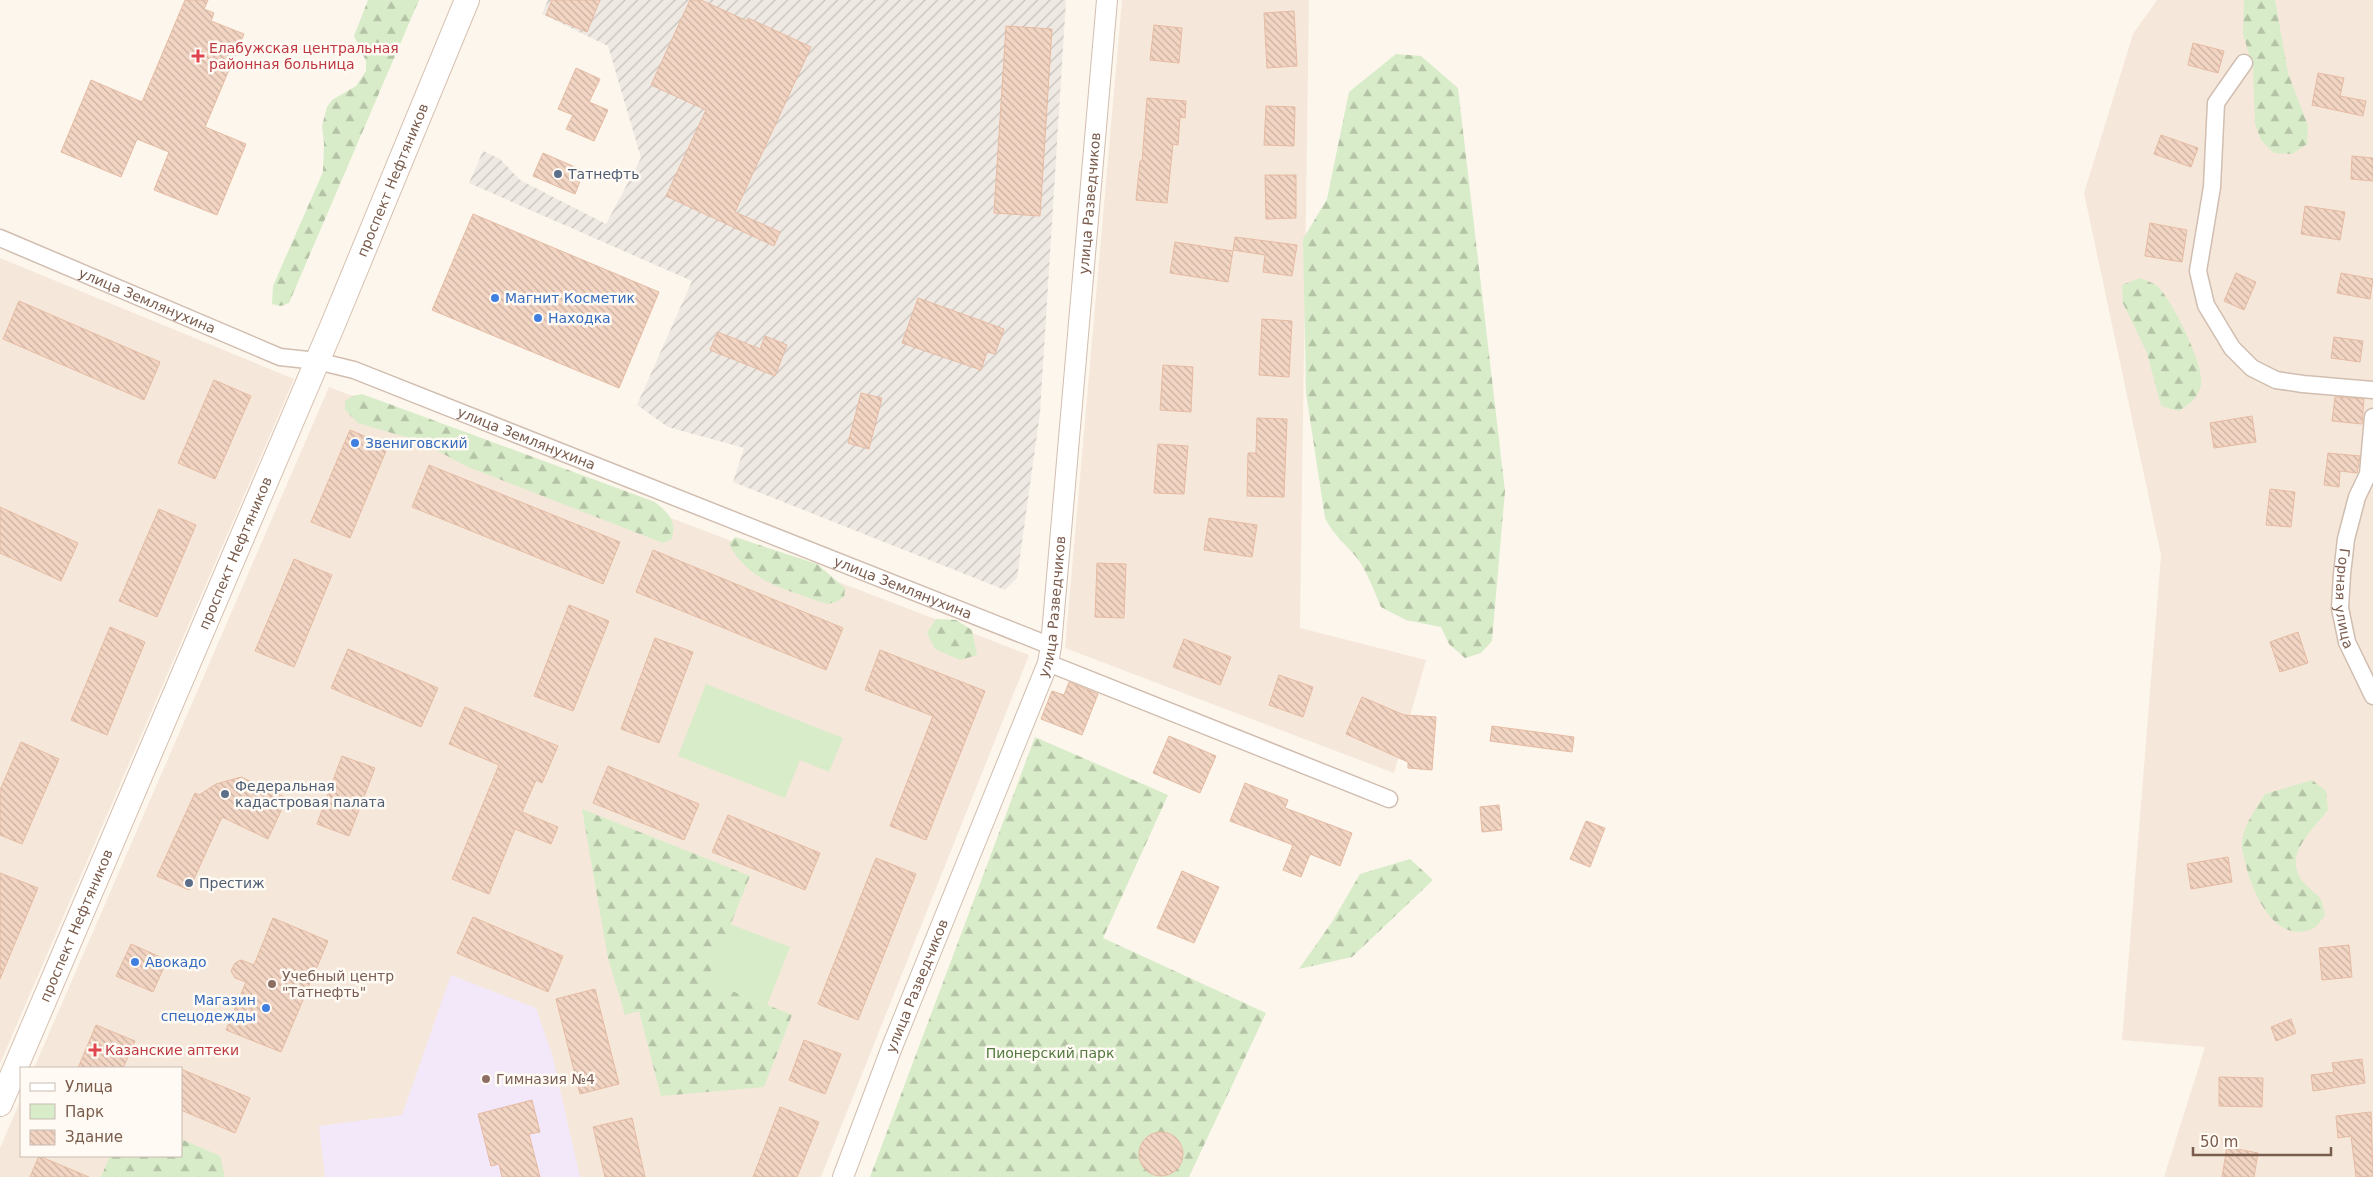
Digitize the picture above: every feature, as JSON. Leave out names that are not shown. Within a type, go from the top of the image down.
[{"type":"main road","name":"проспект Нефтяников","points":[[0,1104],[317,361],[467,0]]},
{"type":"street","name":"улица Разведчиков","points":[[843,1177],[896,1038],[1050,654],[1108,0]]},
{"type":"street","points":[[2244,63],[2216,103],[2212,187],[2198,271],[2206,305],[2232,348],[2252,368],[2276,380],[2373,390]]},
{"type":"street","name":"улица Землянухина","points":[[0,238],[280,356],[317,361],[354,370],[1050,654],[1389,799]]},
{"type":"street","name":"Горная улица","points":[[2373,417],[2368,474],[2357,497],[2346,539],[2340,608],[2347,642],[2373,696]]},
{"type":"shaded area","points":[[548,0],[1066,0],[1040,413],[1017,578],[1005,590],[733,482],[744,448],[668,427],[637,405],[692,281],[469,183],[483,151],[500,159],[520,180],[606,224],[641,158],[608,46],[542,14]]},
{"type":"shaded area","points":[[1122,0],[1309,0],[1300,628],[1426,660],[1394,773],[1065,648]]},
{"type":"shaded area","points":[[2157,0],[2373,0],[2373,1177],[2164,1177],[2205,1047],[2122,1040],[2161,555],[2084,193],[2133,34]]},
{"type":"shaded area","points":[[0,258],[294,379],[0,1064]]},
{"type":"shaded area","points":[[329,387],[1029,655],[821,1177],[0,1177],[0,1148],[20,1101],[20,1157],[182,1157],[182,1067],[34,1067]]},
{"type":"shaded area","name":"Гимназия №4","points":[[451,975],[536,1008],[552,1054],[580,1177],[325,1177],[319,1126],[402,1115]]},
{"type":"green space","points":[[368,0],[419,0],[289,303],[281,306],[272,304],[273,286],[323,172],[324,144],[322,126],[327,107],[332,100],[356,86],[366,71],[366,61],[354,36]]},
{"type":"green space","points":[[2244,0],[2275,0],[2288,73],[2308,126],[2307,144],[2292,154],[2274,153],[2261,140],[2255,124],[2253,68],[2243,34]]},
{"type":"green space","points":[[1396,54],[1421,56],[1458,88],[1505,491],[1492,641],[1481,653],[1465,658],[1449,644],[1441,627],[1406,620],[1381,607],[1361,564],[1328,524],[1325,518],[1306,393],[1303,239],[1327,199],[1349,92]]},
{"type":"green space","points":[[2140,278],[2155,285],[2171,304],[2186,333],[2198,363],[2201,376],[2200,390],[2193,401],[2179,411],[2161,406],[2147,353],[2123,303],[2122,285]]},
{"type":"green space","points":[[362,394],[655,502],[670,518],[673,528],[671,540],[663,543],[468,467],[419,441],[358,423],[345,410],[345,401],[353,396]]},
{"type":"green space","points":[[735,537],[817,564],[845,588],[844,597],[836,602],[827,604],[771,583],[747,568],[737,557],[729,544]]},
{"type":"green space","points":[[936,619],[956,620],[972,630],[977,655],[960,660],[935,649],[927,633]]},
{"type":"green space","points":[[706,684],[843,738],[829,772],[800,760],[785,798],[678,756]]},
{"type":"green space","name":"Пионерский парк","points":[[1035,737],[1168,795],[1103,938],[1266,1013],[1189,1177],[870,1177]]},
{"type":"green space","points":[[2312,780],[2326,791],[2328,810],[2300,846],[2296,866],[2299,876],[2320,898],[2325,915],[2314,928],[2298,932],[2286,929],[2266,912],[2248,873],[2242,845],[2247,824],[2265,794]]},
{"type":"green space","points":[[582,809],[750,876],[708,981],[792,1015],[764,1087],[661,1096],[639,1011],[625,1015],[608,958]]},
{"type":"green space","points":[[1410,859],[1433,880],[1352,957],[1299,969],[1332,922],[1360,874]]},
{"type":"green space","points":[[730,924],[790,947],[767,1005],[707,981]]},
{"type":"green space","points":[[182,1139],[220,1156],[225,1177],[101,1177],[110,1157],[182,1157]]},
{"type":"building","points":[[185,0],[208,0],[204,9],[214,13],[211,21],[244,34],[205,127],[246,144],[217,215],[154,190],[169,152],[137,139],[121,177],[61,152],[91,80],[142,102]]},
{"type":"building","points":[[552,0],[600,0],[587,32],[546,15]]},
{"type":"building","points":[[690,0],[701,0],[747,21],[748,18],[811,47],[735,212],[780,232],[774,246],[666,196],[706,110],[651,85]]},
{"type":"building","points":[[1294,11],[1297,66],[1267,68],[1264,13]]},
{"type":"building","points":[[1154,25],[1182,28],[1179,63],[1150,60]]},
{"type":"building","points":[[1006,26],[1052,29],[1040,216],[994,213]]},
{"type":"building","points":[[2193,43],[2224,51],[2218,73],[2188,65]]},
{"type":"building","points":[[576,68],[600,79],[589,102],[608,110],[594,141],[566,129],[573,115],[558,109]]},
{"type":"building","points":[[2318,73],[2344,78],[2340,96],[2366,101],[2363,116],[2312,105]]},
{"type":"building","points":[[1147,98],[1186,101],[1185,118],[1180,117],[1178,145],[1173,144],[1167,203],[1136,200],[1140,161],[1142,161]]},
{"type":"building","points":[[1266,106],[1295,107],[1294,146],[1264,145]]},
{"type":"building","points":[[2161,135],[2198,148],[2191,167],[2154,154]]},
{"type":"building","points":[[543,153],[584,171],[575,194],[533,176]]},
{"type":"building","points":[[2352,156],[2373,158],[2373,181],[2351,179]]},
{"type":"building","points":[[1265,175],[1296,175],[1296,218],[1266,219]]},
{"type":"building","points":[[2305,206],[2345,212],[2340,240],[2301,234]]},
{"type":"building","points":[[473,214],[659,292],[619,388],[432,310]]},
{"type":"building","points":[[2150,223],[2187,230],[2182,262],[2145,256]]},
{"type":"building","points":[[1235,237],[1297,245],[1292,276],[1263,272],[1265,255],[1233,250]]},
{"type":"building","points":[[1175,242],[1233,251],[1228,282],[1170,273]]},
{"type":"building","points":[[2236,273],[2256,282],[2244,310],[2224,301]]},
{"type":"building","points":[[2341,273],[2373,279],[2370,299],[2337,293]]},
{"type":"building","points":[[918,298],[1004,329],[995,354],[987,352],[981,370],[902,343]]},
{"type":"building","points":[[19,301],[160,362],[144,400],[3,339]]},
{"type":"building","points":[[1262,319],[1292,321],[1289,377],[1259,375]]},
{"type":"building","points":[[718,332],[760,349],[765,336],[787,345],[775,376],[710,350]]},
{"type":"building","points":[[2334,337],[2363,341],[2360,362],[2331,358]]},
{"type":"building","points":[[1163,365],[1193,367],[1191,412],[1160,410]]},
{"type":"building","points":[[214,380],[251,396],[215,479],[178,463]]},
{"type":"building","points":[[861,393],[882,398],[869,449],[848,443]]},
{"type":"building","points":[[2335,397],[2364,399],[2362,424],[2332,421]]},
{"type":"building","points":[[2252,416],[2256,442],[2214,448],[2210,423]]},
{"type":"building","points":[[1257,418],[1287,419],[1284,497],[1247,496],[1248,453],[1256,453]]},
{"type":"building","points":[[350,430],[388,446],[350,538],[311,522]]},
{"type":"building","points":[[1158,444],[1188,446],[1184,494],[1154,493]]},
{"type":"building","points":[[2328,453],[2360,456],[2357,473],[2340,471],[2339,487],[2324,485]]},
{"type":"building","points":[[429,465],[620,542],[603,584],[412,507]]},
{"type":"building","points":[[2270,489],[2295,492],[2291,527],[2266,525]]},
{"type":"building","points":[[0,507],[78,543],[61,581],[0,553]]},
{"type":"building","points":[[159,509],[196,525],[157,617],[119,601]]},
{"type":"building","points":[[1209,518],[1257,525],[1252,557],[1204,550]]},
{"type":"building","points":[[653,550],[843,628],[826,670],[636,592]]},
{"type":"building","points":[[294,559],[332,575],[294,667],[255,651]]},
{"type":"building","points":[[1097,563],[1126,564],[1124,618],[1095,617]]},
{"type":"building","points":[[569,605],[609,621],[573,711],[534,696]]},
{"type":"building","points":[[110,627],[145,642],[107,735],[71,720]]},
{"type":"building","points":[[2298,632],[2308,663],[2280,672],[2270,642]]},
{"type":"building","points":[[655,638],[693,652],[659,743],[621,729]]},
{"type":"building","points":[[1184,639],[1231,657],[1220,685],[1173,667]]},
{"type":"building","points":[[348,649],[438,688],[421,727],[331,688]]},
{"type":"building","points":[[880,650],[985,691],[926,840],[890,826],[933,716],[865,690]]},
{"type":"building","points":[[1279,675],[1313,687],[1303,717],[1269,705]]},
{"type":"building","points":[[1069,682],[1098,694],[1082,735],[1041,719],[1052,691],[1064,695]]},
{"type":"building","points":[[1362,697],[1404,715],[1436,717],[1432,770],[1408,768],[1408,762],[1346,734]]},
{"type":"building","points":[[465,707],[558,746],[542,783],[536,780],[522,812],[558,827],[551,844],[515,829],[489,894],[452,879],[499,765],[449,744]]},
{"type":"building","points":[[1492,726],[1574,737],[1572,752],[1490,741]]},
{"type":"building","points":[[1169,736],[1216,756],[1200,793],[1153,773]]},
{"type":"building","points":[[21,742],[59,759],[22,844],[0,835],[0,790]]},
{"type":"building","points":[[342,756],[375,768],[349,836],[317,824]]},
{"type":"building","points":[[608,766],[699,804],[684,840],[593,803]]},
{"type":"building","points":[[241,777],[287,798],[268,839],[222,817],[189,890],[157,876],[195,793],[199,795],[216,784]]},
{"type":"building","points":[[1245,783],[1288,800],[1285,808],[1352,833],[1340,866],[1310,854],[1301,877],[1283,870],[1293,845],[1230,821]]},
{"type":"building","points":[[1499,805],[1502,830],[1482,832],[1480,807]]},
{"type":"building","points":[[728,815],[820,853],[805,890],[712,852]]},
{"type":"building","points":[[1586,821],[1605,828],[1590,867],[1570,859]]},
{"type":"building","points":[[2228,857],[2232,882],[2191,889],[2187,864]]},
{"type":"building","points":[[876,858],[916,874],[858,1020],[818,1004]]},
{"type":"building","points":[[1182,871],[1219,887],[1194,943],[1157,928]]},
{"type":"building","points":[[0,873],[38,888],[0,979]]},
{"type":"building","points":[[473,917],[563,956],[548,992],[457,953]]},
{"type":"building","points":[[273,918],[328,941],[281,1052],[226,1030],[246,982],[235,978],[231,971],[235,963],[241,960],[254,965]]},
{"type":"building","points":[[131,944],[167,960],[153,992],[116,976]]},
{"type":"building","points":[[2349,945],[2352,977],[2322,980],[2319,948]]},
{"type":"building","points":[[595,989],[619,1084],[580,1094],[556,999]]},
{"type":"building","points":[[2291,1019],[2296,1033],[2276,1041],[2271,1027]]},
{"type":"building","points":[[96,1025],[135,1041],[123,1067],[78,1067]]},
{"type":"building","points":[[804,1040],[841,1054],[825,1094],[789,1080]]},
{"type":"building","points":[[2362,1059],[2365,1083],[2313,1091],[2311,1075],[2334,1072],[2332,1063]]},
{"type":"building","points":[[182,1069],[250,1098],[235,1133],[182,1110]]},
{"type":"building","points":[[2219,1077],[2263,1078],[2262,1107],[2219,1106]]},
{"type":"building","points":[[532,1100],[540,1132],[529,1134],[540,1177],[502,1177],[499,1164],[491,1166],[478,1114]]},
{"type":"building","points":[[780,1107],[819,1122],[797,1177],[753,1177]]},
{"type":"building","points":[[2371,1112],[2373,1176],[2356,1177],[2351,1136],[2338,1138],[2336,1116]]},
{"type":"building","points":[[632,1118],[645,1177],[605,1177],[593,1127]]},
{"type":"building","points":[[1161,1132],[1173,1136],[1179,1142],[1183,1154],[1179,1166],[1173,1172],[1161,1176],[1149,1172],[1143,1166],[1139,1154],[1143,1142],[1149,1136]]},
{"type":"building","points":[[2227,1147],[2258,1153],[2254,1177],[2222,1177]]},
{"type":"building","points":[[39,1157],[41,1157],[89,1177],[30,1177]]},
{"type":"place","name":"Елабужская центральная районная больница","points":[[198,56]]},
{"type":"place","name":"Татнефть","points":[[558,174]]},
{"type":"place","name":"Магнит Косметик","points":[[495,298]]},
{"type":"place","name":"Находка","points":[[538,318]]},
{"type":"place","name":"Звениговский","points":[[355,443]]},
{"type":"place","name":"Федеральная кадастровая палата","points":[[225,794]]},
{"type":"place","name":"Престиж","points":[[189,883]]},
{"type":"place","name":"Авокадо","points":[[135,962]]},
{"type":"place","name":"Учебный центр \"Татнефть\"","points":[[272,984]]},
{"type":"place","name":"Магазин спецодежды","points":[[266,1008]]},
{"type":"place","name":"Казанские аптеки","points":[[95,1050]]},
{"type":"place","name":"Гимназия №4","points":[[486,1079]]}]
